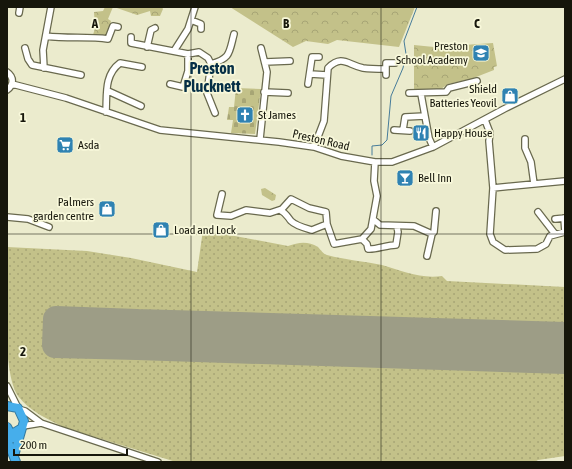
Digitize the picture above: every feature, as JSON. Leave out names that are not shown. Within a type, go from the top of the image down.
[{"type":"highway","points":[[7,406],[18,409],[23,416],[22,427],[16,447],[15,460]]},
{"type":"highway","points":[[7,427],[15,460]]},
{"type":"highway","points":[[9,436],[22,427]]},
{"type":"highway","points":[[9,436],[16,447]]},
{"type":"highway","points":[[7,448],[15,460]]},
{"type":"street","points":[[44,68],[43,50],[52,7]]},
{"type":"street","points":[[174,51],[191,20],[195,7]]},
{"type":"street","points":[[191,20],[202,24],[202,29]]},
{"type":"street","points":[[46,36],[58,38],[90,36],[108,39],[113,26],[118,27]]},
{"type":"street","points":[[147,46],[151,30],[155,28]]},
{"type":"street","points":[[211,64],[223,60],[228,56],[234,34]]},
{"type":"street","points":[[130,41],[188,54],[199,52],[204,54],[210,60],[211,64],[207,93],[215,113]]},
{"type":"street","points":[[25,48],[28,59],[32,65],[81,75]]},
{"type":"street","points":[[260,139],[267,72],[261,48]]},
{"type":"street","points":[[170,84],[183,87],[188,71],[188,54]]},
{"type":"street","points":[[308,84],[312,57],[319,57]]},
{"type":"street","points":[[314,147],[324,121],[328,68],[334,62],[348,61],[362,68],[386,69],[395,63]]},
{"type":"street","points":[[265,62],[290,62]]},
{"type":"street","points":[[106,112],[109,76],[112,70],[120,63],[139,68]]},
{"type":"street","points":[[7,72],[12,77],[12,84],[7,90]]},
{"type":"street","points":[[310,74],[327,75]]},
{"type":"street","name":"Preston Road","points":[[12,84],[66,98],[160,130],[260,139],[314,147],[341,156],[375,162],[392,162],[433,147],[565,78]]},
{"type":"street","points":[[409,93],[421,94],[446,92],[449,88],[478,81]]},
{"type":"street","points":[[108,91],[141,106]]},
{"type":"street","points":[[264,92],[288,93]]},
{"type":"street","points":[[421,94],[424,116],[429,138],[433,147]]},
{"type":"street","points":[[403,130],[405,117],[424,116]]},
{"type":"street","points":[[485,120],[490,133],[489,141],[493,188],[490,234],[496,245],[505,250],[537,248],[546,244],[550,236],[565,232],[565,218],[555,219]]},
{"type":"street","points":[[394,130],[410,131]]},
{"type":"street","points":[[525,139],[525,148],[531,162],[534,184]]},
{"type":"street","points":[[222,194],[217,214],[231,216],[246,210],[270,213],[280,210],[291,200],[309,208],[326,212],[326,224],[334,244],[362,239],[371,229],[374,220],[373,215],[377,196],[374,181],[375,162]]},
{"type":"street","points":[[493,188],[565,182]]},
{"type":"street","points":[[280,210],[287,214],[290,220],[296,225],[312,230],[326,224]]},
{"type":"street","points":[[427,256],[432,234],[434,232],[436,211]]},
{"type":"street","points":[[538,212],[555,234]]},
{"type":"street","points":[[7,217],[28,219],[50,227]]},
{"type":"street","points":[[374,220],[380,226]]},
{"type":"street","points":[[371,229],[380,226],[403,225],[414,226],[432,234]]},
{"type":"street","points":[[362,239],[367,244],[368,250],[382,246],[396,245],[398,232],[397,226]]},
{"type":"street","points":[[7,386],[18,409],[25,411],[41,423],[158,462]]},
{"type":"street","points":[[22,427],[41,423]]},
{"type":"green space","points":[[105,7],[113,7],[108,19],[111,21],[108,33],[104,36],[93,35],[95,28],[94,12],[103,11]]},
{"type":"green space","points":[[114,7],[162,7],[163,9],[160,16],[151,16],[150,11],[137,15]]},
{"type":"green space","points":[[230,7],[415,7],[399,47],[337,40],[328,44],[306,41],[293,47]]},
{"type":"green space","points":[[493,43],[497,66],[494,67],[494,70],[471,79],[448,84],[441,89],[414,91],[414,45],[434,47]]},
{"type":"green space","points":[[236,88],[261,89],[255,134],[231,133],[233,120],[227,120],[229,107],[234,107]]},
{"type":"green space","points":[[265,188],[276,195],[275,200],[272,201],[262,195],[261,189]]},
{"type":"green space","points":[[203,230],[288,246],[307,243],[318,247],[327,255],[382,265],[419,275],[434,277],[442,276],[447,281],[565,287],[565,456],[538,460],[535,462],[176,462],[66,428],[40,415],[18,396],[13,384],[9,367],[7,347],[7,247],[87,251],[131,258],[197,272]]},
{"type":"waterway","points":[[372,155],[372,146],[382,145],[387,140],[391,96],[403,68],[406,54],[404,41],[417,7]]},
{"type":"runway","points":[[56,319],[137,322],[137,347],[55,345],[56,319]]},
{"type":"runway","points":[[565,335],[137,322],[137,347],[565,361]]},
{"type":"place","name":"Preston School Academy","points":[[481,53]]},
{"type":"place","name":"Shield Batteries Yeovil","points":[[510,96]]},
{"type":"place","name":"St James","points":[[245,115]]},
{"type":"place","name":"Happy House","points":[[421,133]]},
{"type":"place","name":"Asda","points":[[65,145]]},
{"type":"place","name":"Bell Inn","points":[[405,178]]},
{"type":"place","name":"Palmers garden centre","points":[[107,209]]},
{"type":"place","name":"Load and Lock","points":[[161,230]]},
{"type":"district","name":"Preston Plucknett","points":[[212,77]]}]
